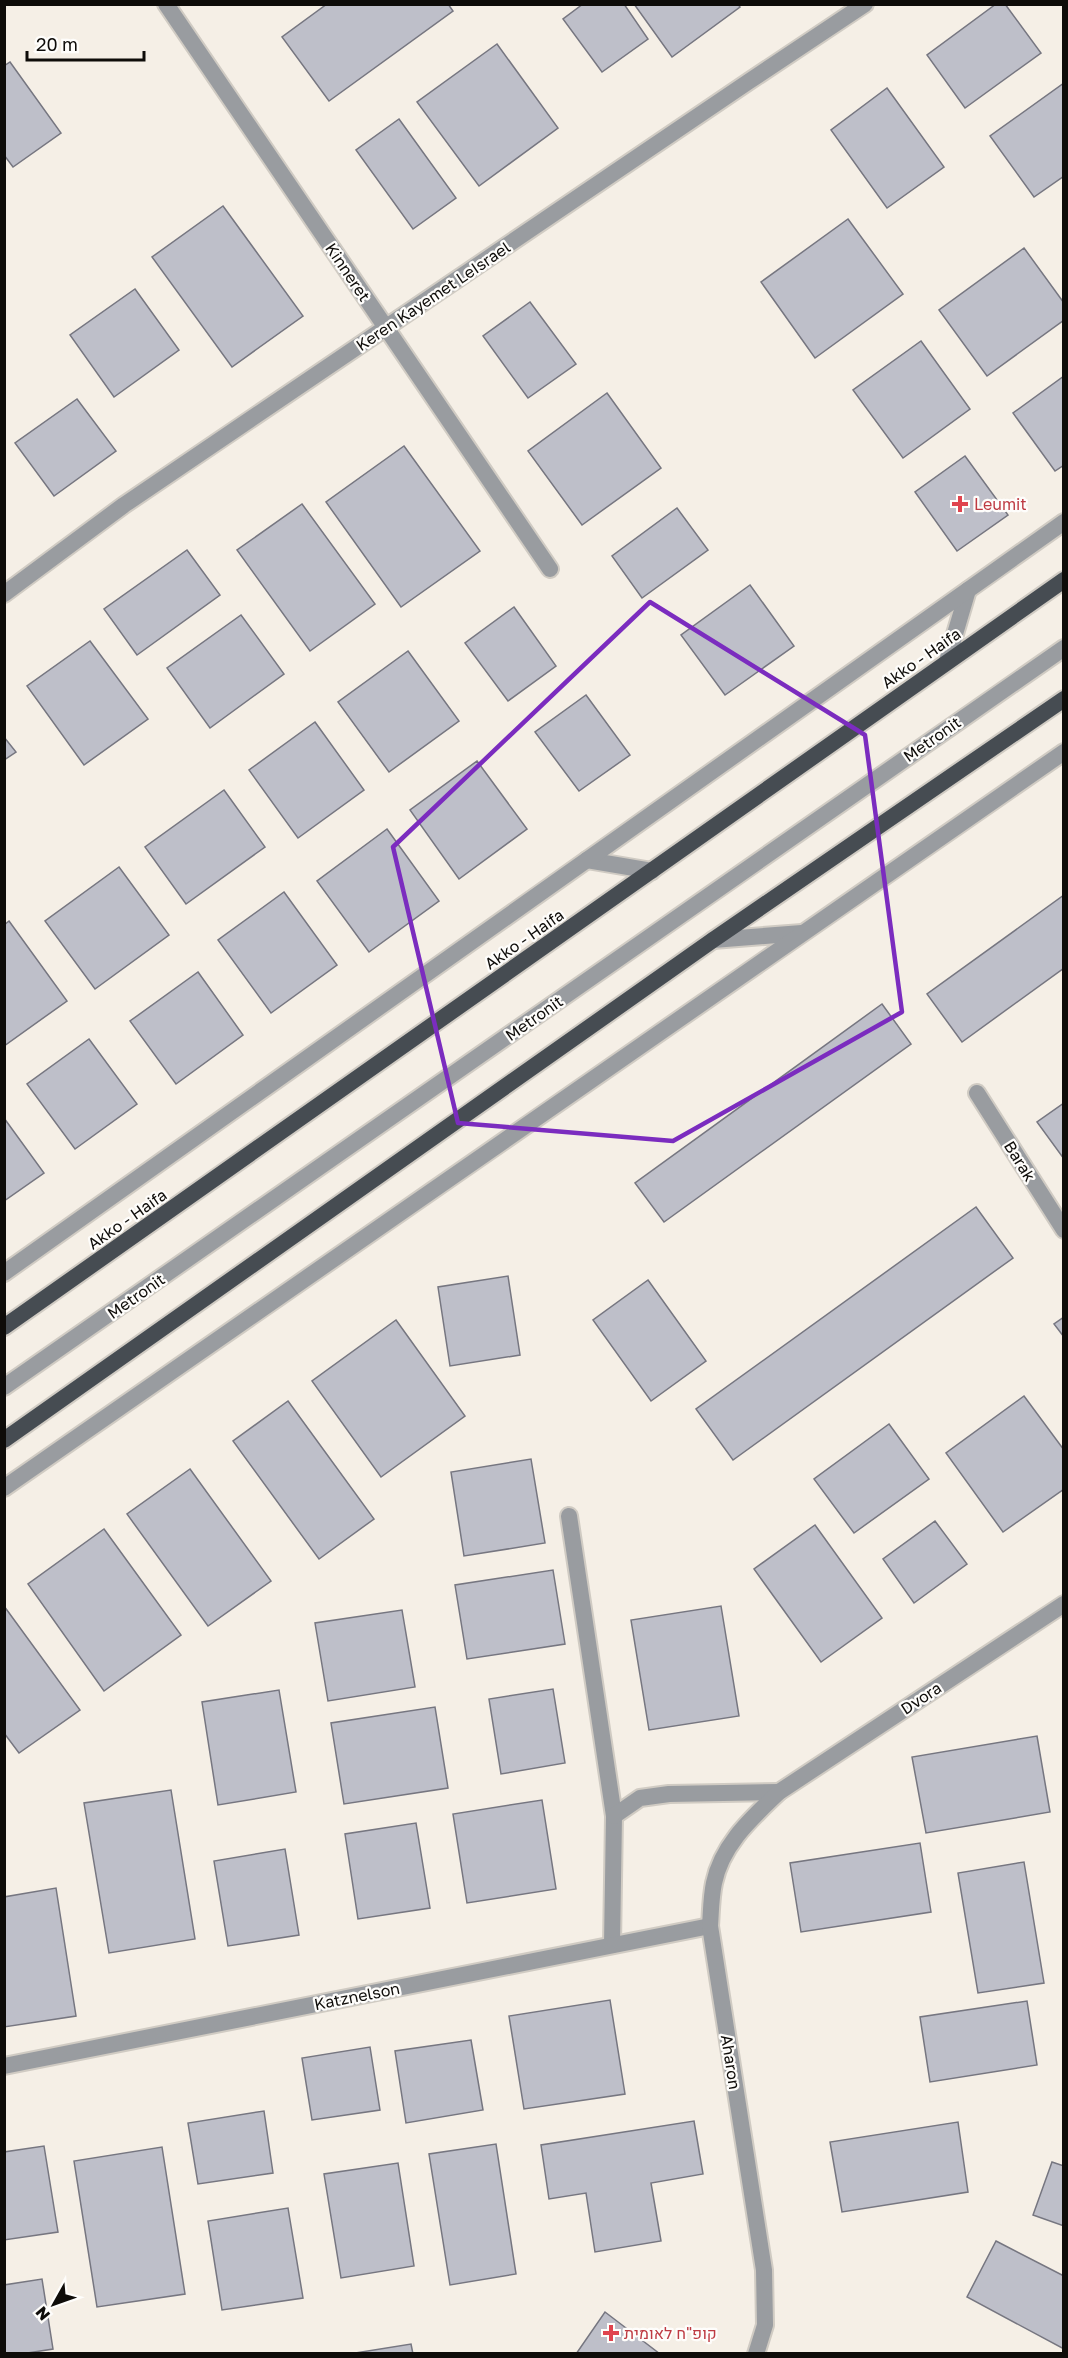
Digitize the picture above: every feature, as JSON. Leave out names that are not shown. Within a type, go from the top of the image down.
[{"type":"highway","name":"Akko - Haifa","points":[[4,1327],[1064,580]]},
{"type":"highway","points":[[4,1440],[713,940],[1064,699]]},
{"type":"street","name":"Kinneret","points":[[166,4],[550,569]]},
{"type":"street","name":"Keren Kayemet LeIsrael","points":[[4,594],[124,505],[865,4]]},
{"type":"street","points":[[4,1273],[1064,522]]},
{"type":"street","points":[[947,661],[968,590]]},
{"type":"street","name":"Metronit","points":[[4,1387],[1064,648]]},
{"type":"street","points":[[4,1488],[1064,752]]},
{"type":"street","points":[[586,860],[652,871]]},
{"type":"street","points":[[713,940],[804,933]]},
{"type":"street","name":"Barak","points":[[977,1093],[1064,1230]]},
{"type":"street","points":[[569,1516],[614,1816],[612,1945]]},
{"type":"street","name":"Dvora","points":[[779,1792],[1064,1604]]},
{"type":"street","points":[[614,1816],[640,1798],[669,1794],[779,1792]]},
{"type":"street","name":"Aharon","points":[[756,2354],[765,2325],[764,2270],[710,1926],[714,1883],[726,1852],[746,1824],[779,1792]]},
{"type":"street","name":"Katznelson","points":[[4,2066],[710,1926]]},
{"type":"highlighted area","points":[[650,602],[865,735],[902,1012],[673,1141],[458,1123],[393,847]]},
{"type":"building","points":[[327,4],[448,4],[453,11],[329,101],[282,37]]},
{"type":"building","points":[[583,4],[624,4],[648,39],[602,72],[563,19]]},
{"type":"building","points":[[634,4],[738,4],[740,7],[672,57]]},
{"type":"building","points":[[996,4],[1005,4],[1041,53],[965,108],[927,55]]},
{"type":"building","points":[[497,44],[558,128],[479,186],[417,102]]},
{"type":"building","points":[[10,62],[61,133],[13,167],[4,155],[4,66]]},
{"type":"building","points":[[1064,83],[1064,176],[1034,197],[990,136]]},
{"type":"building","points":[[887,88],[944,167],[887,208],[831,130]]},
{"type":"building","points":[[399,119],[456,198],[413,229],[356,150]]},
{"type":"building","points":[[223,206],[303,316],[232,367],[152,257]]},
{"type":"building","points":[[848,219],[903,294],[815,358],[761,282]]},
{"type":"building","points":[[1024,248],[1064,303],[1064,320],[987,376],[939,310]]},
{"type":"building","points":[[135,289],[179,350],[114,397],[70,335]]},
{"type":"building","points":[[530,302],[576,364],[528,398],[483,336]]},
{"type":"building","points":[[921,341],[970,409],[903,458],[853,390]]},
{"type":"building","points":[[1064,376],[1064,465],[1055,471],[1013,413]]},
{"type":"building","points":[[607,393],[661,468],[582,525],[528,451]]},
{"type":"building","points":[[77,399],[116,451],[54,496],[15,443]]},
{"type":"building","points":[[404,446],[480,551],[401,607],[326,502]]},
{"type":"building","points":[[965,456],[1008,515],[957,551],[915,492]]},
{"type":"building","points":[[302,504],[375,604],[310,651],[237,550]]},
{"type":"building","points":[[677,508],[708,550],[642,598],[612,556]]},
{"type":"building","points":[[187,550],[220,595],[137,655],[104,609]]},
{"type":"building","points":[[750,585],[794,646],[725,695],[681,635]]},
{"type":"building","points":[[514,607],[556,666],[508,701],[465,643]]},
{"type":"building","points":[[241,615],[284,674],[210,728],[167,668]]},
{"type":"building","points":[[90,641],[148,719],[84,765],[27,686]]},
{"type":"building","points":[[408,651],[459,721],[389,772],[338,702]]},
{"type":"building","points":[[586,695],[630,755],[579,791],[535,732]]},
{"type":"building","points":[[315,722],[364,790],[298,838],[249,770]]},
{"type":"building","points":[[4,737],[16,752],[4,760]]},
{"type":"building","points":[[477,761],[527,829],[459,879],[410,810]]},
{"type":"building","points":[[224,790],[265,847],[186,904],[145,847]]},
{"type":"building","points":[[387,829],[439,901],[369,952],[317,881]]},
{"type":"building","points":[[119,867],[169,935],[95,989],[45,921]]},
{"type":"building","points":[[284,892],[337,965],[271,1013],[218,940]]},
{"type":"building","points":[[1064,895],[1064,968],[962,1042],[927,994]]},
{"type":"building","points":[[9,921],[67,1001],[4,1046],[4,925]]},
{"type":"building","points":[[198,972],[243,1035],[176,1084],[130,1021]]},
{"type":"building","points":[[882,1004],[911,1044],[664,1222],[635,1183]]},
{"type":"building","points":[[89,1039],[137,1104],[75,1149],[27,1084]]},
{"type":"building","points":[[1064,1103],[1064,1159],[1037,1122]]},
{"type":"building","points":[[4,1118],[44,1173],[4,1201]]},
{"type":"building","points":[[976,1207],[1013,1258],[733,1460],[696,1409]]},
{"type":"building","points":[[508,1276],[520,1355],[450,1366],[438,1287]]},
{"type":"building","points":[[648,1280],[706,1361],[651,1401],[593,1320]]},
{"type":"building","points":[[1064,1317],[1064,1337],[1054,1324]]},
{"type":"building","points":[[396,1320],[465,1416],[381,1477],[312,1381]]},
{"type":"building","points":[[1024,1396],[1064,1450],[1064,1489],[1003,1532],[946,1453]]},
{"type":"building","points":[[288,1401],[374,1519],[319,1559],[233,1441]]},
{"type":"building","points":[[889,1424],[929,1479],[854,1533],[814,1479]]},
{"type":"building","points":[[531,1459],[545,1543],[464,1556],[451,1472]]},
{"type":"building","points":[[190,1469],[271,1581],[208,1626],[127,1514]]},
{"type":"building","points":[[935,1521],[967,1564],[914,1603],[883,1559]]},
{"type":"building","points":[[815,1525],[882,1618],[821,1662],[754,1569]]},
{"type":"building","points":[[104,1529],[181,1635],[104,1691],[28,1584]]},
{"type":"building","points":[[553,1570],[565,1644],[467,1659],[455,1585]]},
{"type":"building","points":[[4,1606],[80,1710],[19,1753],[4,1733]]},
{"type":"building","points":[[721,1606],[739,1716],[649,1730],[631,1620]]},
{"type":"building","points":[[402,1610],[415,1687],[328,1701],[315,1623]]},
{"type":"building","points":[[553,1689],[565,1763],[501,1774],[489,1699]]},
{"type":"building","points":[[279,1690],[296,1792],[218,1805],[202,1702]]},
{"type":"building","points":[[435,1707],[448,1788],[344,1804],[331,1723]]},
{"type":"building","points":[[1037,1736],[1050,1812],[926,1833],[912,1757]]},
{"type":"building","points":[[171,1790],[195,1939],[109,1953],[84,1803]]},
{"type":"building","points":[[542,1800],[556,1889],[467,1903],[453,1814]]},
{"type":"building","points":[[416,1823],[430,1908],[358,1919],[345,1834]]},
{"type":"building","points":[[920,1843],[931,1912],[801,1932],[790,1863]]},
{"type":"building","points":[[285,1849],[299,1935],[228,1946],[214,1861]]},
{"type":"building","points":[[1024,1862],[1044,1983],[978,1993],[958,1873]]},
{"type":"building","points":[[56,1888],[76,2016],[4,2027],[4,1897]]},
{"type":"building","points":[[610,2000],[625,2094],[524,2109],[509,2016]]},
{"type":"building","points":[[1027,2001],[1037,2065],[930,2082],[920,2017]]},
{"type":"building","points":[[471,2040],[483,2110],[406,2123],[395,2051]]},
{"type":"building","points":[[370,2047],[380,2110],[312,2120],[302,2058]]},
{"type":"building","points":[[264,2111],[273,2173],[198,2184],[188,2123]]},
{"type":"building","points":[[694,2121],[703,2174],[651,2183],[661,2241],[595,2252],[586,2193],[549,2199],[541,2145]]},
{"type":"building","points":[[958,2122],[968,2192],[842,2212],[830,2142]]},
{"type":"building","points":[[496,2144],[516,2274],[450,2285],[429,2154]]},
{"type":"building","points":[[44,2146],[58,2232],[4,2240],[4,2152]]},
{"type":"building","points":[[162,2147],[185,2294],[97,2307],[74,2161]]},
{"type":"building","points":[[1052,2162],[1064,2166],[1064,2226],[1033,2215]]},
{"type":"building","points":[[398,2163],[414,2266],[341,2278],[324,2174]]},
{"type":"building","points":[[288,2208],[303,2298],[222,2310],[208,2221]]},
{"type":"building","points":[[996,2241],[1064,2276],[1064,2349],[967,2297]]},
{"type":"building","points":[[42,2279],[53,2349],[4,2354],[4,2285]]},
{"type":"building","name":"קופ\"ח לאומית","points":[[605,2312],[660,2354],[576,2354]]},
{"type":"building","points":[[411,2344],[413,2354],[349,2354]]},
{"type":"place","name":"Leumit","points":[[960,504]]},
{"type":"place","name":"קופ\"ח לאומית","points":[[611,2333]]}]
